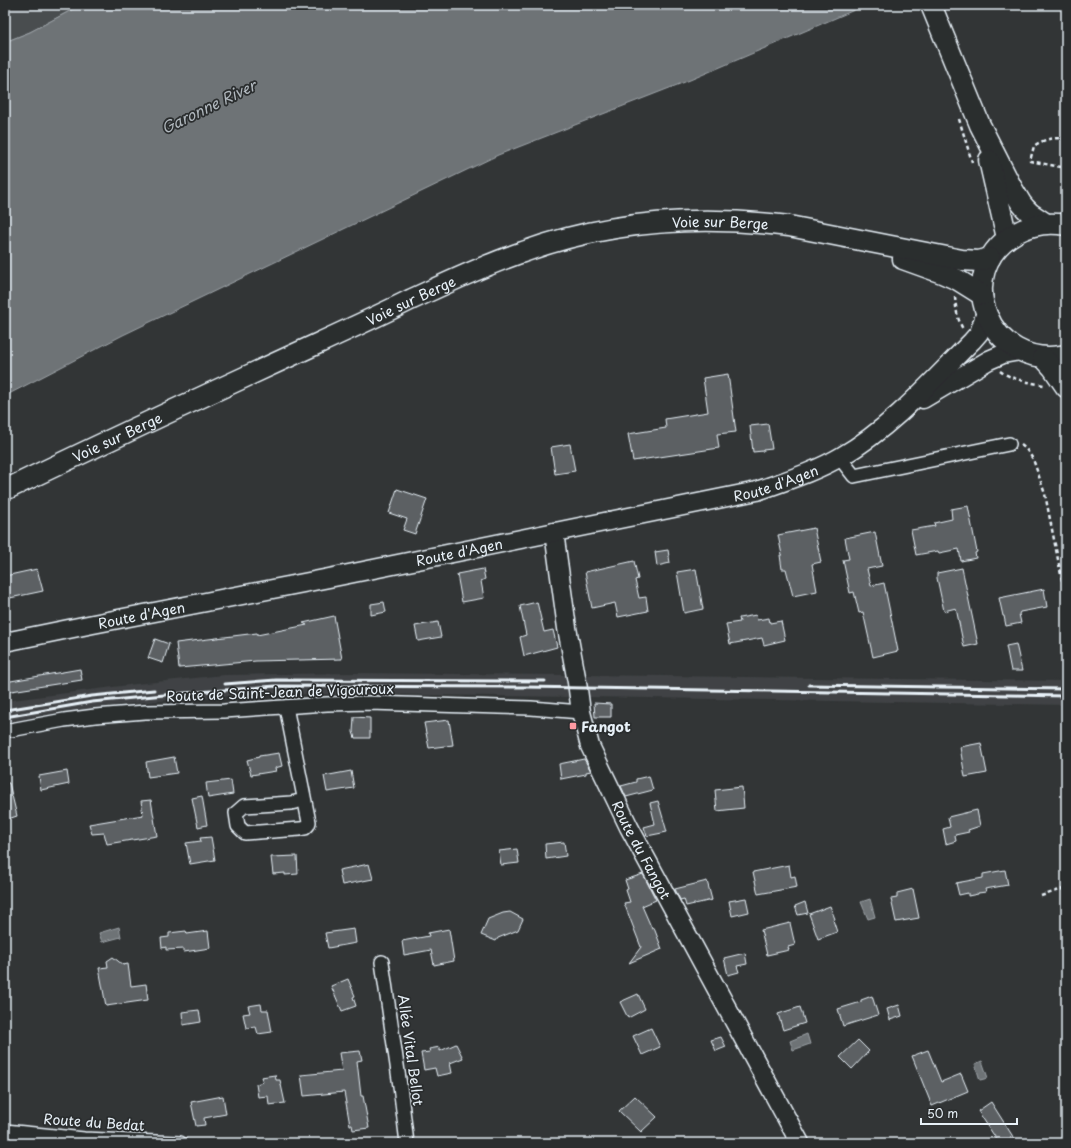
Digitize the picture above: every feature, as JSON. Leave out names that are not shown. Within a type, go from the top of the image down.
[{"type":"main road","points":[[931,5],[965,110],[980,125],[1020,202],[1030,213],[1045,223]]},
{"type":"main road","points":[[980,125],[1007,238]]},
{"type":"main road","name":"Voie sur Berge","points":[[5,490],[164,414],[470,272],[537,247],[611,228],[705,220],[769,223],[843,237]]},
{"type":"main road","points":[[1066,225],[1045,223],[1025,228],[1007,238],[990,258],[982,282],[984,304],[991,324],[1008,344],[1031,355],[1043,357],[1066,355]]},
{"type":"main road","points":[[843,237],[962,260],[979,261],[990,258]]},
{"type":"main road","points":[[843,237],[958,280],[984,304]]},
{"type":"main road","name":"Route d'Agen","points":[[896,417],[979,333],[984,304]]},
{"type":"main road","name":"Route d'Agen","points":[[5,642],[100,622],[330,578],[757,490],[798,476],[840,458],[863,443],[896,417],[989,360],[1003,354],[1020,351]]},
{"type":"main road","points":[[1043,357],[1053,368],[1066,387]]},
{"type":"main road","name":"Route du Fangot","points":[[554,532],[567,628],[581,712],[590,746],[629,827],[800,1143]]},
{"type":"street","points":[[840,458],[854,476],[1010,444]]},
{"type":"street","name":"Route de Saint-Jean de Vigouroux","points":[[5,731],[95,716],[145,712],[224,711],[286,708],[328,704],[370,703],[531,708],[581,712]]},
{"type":"street","points":[[286,708],[309,822],[308,825],[300,830],[245,833],[238,826],[236,813],[244,806],[291,803],[304,800]]},
{"type":"street","name":"Allée Vital Bellot","points":[[382,962],[407,1143]]},
{"type":"street","name":"Route du Bedat","points":[[5,1131],[84,1139],[180,1143]]},
{"type":"path","points":[[965,110],[974,168]]},
{"type":"path","points":[[1066,139],[1058,138],[1040,141],[1034,146],[1030,161],[1066,168]]},
{"type":"path","points":[[1010,444],[1019,443],[1026,449],[1033,459],[1045,494],[1066,600]]},
{"type":"path","points":[[1041,896],[1066,888]]},
{"type":"shaded area","points":[[5,5],[81,5],[30,32],[5,42]]},
{"type":"shaded area","points":[[351,673],[570,675],[574,697],[266,694],[157,701],[64,711],[5,722],[5,701],[136,684],[224,675]]},
{"type":"shaded area","points":[[584,675],[1066,681],[1066,705],[588,697]]},
{"type":"water","name":"Garonne River","points":[[81,5],[866,5],[690,80],[498,155],[123,335],[5,396],[5,42],[30,32]]},
{"type":"water","points":[[870,899],[875,917],[868,919],[861,902]]},
{"type":"water","points":[[119,927],[121,937],[102,942],[99,933]]},
{"type":"water","points":[[807,1034],[810,1044],[793,1050],[790,1041]]},
{"type":"water","points":[[982,1061],[988,1078],[980,1080],[975,1064]]},
{"type":"building","points":[[728,374],[736,432],[717,434],[719,448],[633,461],[628,434],[666,428],[665,419],[708,412],[703,378]]},
{"type":"building","points":[[768,424],[772,449],[753,452],[750,426]]},
{"type":"building","points":[[570,444],[575,471],[555,474],[551,447]]},
{"type":"building","points":[[397,489],[427,499],[415,534],[403,530],[407,519],[389,513]]},
{"type":"building","points":[[968,506],[977,552],[975,553],[976,558],[961,561],[959,549],[916,555],[911,530],[935,526],[934,523],[952,519],[951,509]]},
{"type":"building","points":[[814,528],[821,562],[812,564],[817,591],[793,596],[786,569],[782,569],[780,555],[782,555],[778,535]]},
{"type":"building","points":[[875,532],[882,566],[867,569],[871,586],[884,583],[898,651],[873,657],[863,612],[859,613],[854,592],[850,593],[843,560],[849,559],[845,538]]},
{"type":"building","points":[[668,550],[670,563],[657,566],[655,552]]},
{"type":"building","points":[[634,561],[638,579],[635,580],[639,598],[646,597],[648,611],[618,617],[615,603],[592,608],[585,572]]},
{"type":"building","points":[[962,568],[978,644],[964,647],[956,608],[944,611],[937,578],[937,573]]},
{"type":"building","points":[[37,569],[43,591],[5,599],[5,576]]},
{"type":"building","points":[[483,569],[485,579],[481,581],[484,598],[462,602],[457,574]]},
{"type":"building","points":[[696,569],[703,609],[684,613],[677,572]]},
{"type":"building","points":[[1044,589],[1047,607],[1020,612],[1021,623],[1006,626],[999,598]]},
{"type":"building","points":[[384,602],[386,612],[371,615],[371,604]]},
{"type":"building","points":[[537,602],[544,632],[553,630],[557,647],[524,656],[520,637],[526,635],[520,606]]},
{"type":"building","points":[[756,615],[757,620],[769,618],[770,623],[781,621],[785,640],[764,645],[762,638],[730,644],[726,624],[740,622],[739,618]]},
{"type":"building","points":[[334,616],[342,659],[256,661],[179,668],[176,643],[257,633],[257,635],[307,625],[303,623]]},
{"type":"building","points":[[438,622],[441,637],[418,641],[415,626]]},
{"type":"building","points":[[155,639],[169,644],[163,663],[148,658]]},
{"type":"building","points":[[1016,644],[1022,671],[1011,671],[1006,646]]},
{"type":"building","points":[[80,669],[82,680],[5,692],[5,682]]},
{"type":"building","points":[[594,703],[611,704],[611,717],[595,717]]},
{"type":"building","points":[[354,717],[370,718],[370,738],[355,738],[353,732]]},
{"type":"building","points":[[449,720],[453,745],[429,748],[424,723]]},
{"type":"building","points":[[981,743],[987,773],[965,777],[960,747]]},
{"type":"building","points":[[279,753],[282,766],[275,768],[276,771],[251,775],[247,760],[259,756]]},
{"type":"building","points":[[174,757],[177,773],[148,777],[146,762]]},
{"type":"building","points":[[584,759],[591,771],[586,772],[586,774],[561,779],[559,764]]},
{"type":"building","points":[[67,771],[69,784],[41,790],[39,776]]},
{"type":"building","points":[[351,771],[354,788],[327,792],[324,776]]},
{"type":"building","points":[[649,776],[653,790],[626,797],[621,786],[636,782],[636,779]]},
{"type":"building","points":[[231,780],[233,794],[208,798],[206,783]]},
{"type":"building","points":[[5,783],[9,783],[17,816],[5,820]]},
{"type":"building","points":[[742,787],[744,808],[717,811],[715,790]]},
{"type":"building","points":[[202,796],[207,825],[198,827],[192,798]]},
{"type":"building","points":[[151,800],[157,836],[107,844],[104,833],[92,834],[89,824],[143,815],[141,801]]},
{"type":"building","points":[[658,801],[667,832],[647,836],[644,827],[655,824],[650,803]]},
{"type":"building","points":[[977,810],[980,826],[968,830],[969,832],[955,835],[956,841],[946,844],[943,829],[950,827],[948,817]]},
{"type":"building","points":[[211,837],[215,860],[190,864],[186,843],[201,841],[200,838]]},
{"type":"building","points":[[564,842],[566,856],[546,859],[545,844]]},
{"type":"building","points":[[517,849],[519,863],[501,865],[499,851]]},
{"type":"building","points":[[297,856],[298,874],[273,874],[271,857]]},
{"type":"building","points":[[369,864],[373,879],[342,885],[339,870]]},
{"type":"building","points":[[789,865],[791,877],[795,876],[797,887],[758,894],[753,872]]},
{"type":"building","points":[[1005,870],[1008,885],[985,889],[986,892],[978,894],[968,896],[968,893],[959,895],[956,883],[983,878],[983,874]]},
{"type":"building","points":[[643,874],[656,900],[642,906],[652,929],[654,928],[662,949],[629,963],[641,947],[624,903],[630,902],[626,890],[628,889],[625,880]]},
{"type":"building","points":[[707,881],[712,900],[686,906],[684,899],[680,900],[675,889]]},
{"type":"building","points":[[913,889],[919,918],[896,922],[891,899],[897,898],[897,893]]},
{"type":"building","points":[[746,898],[749,912],[732,916],[729,901]]},
{"type":"building","points":[[805,902],[808,913],[798,915],[795,906]]},
{"type":"building","points":[[830,906],[835,919],[833,920],[837,932],[818,939],[809,914]]},
{"type":"building","points":[[510,912],[523,919],[518,930],[498,938],[496,941],[481,935],[488,919]]},
{"type":"building","points":[[790,923],[795,945],[788,947],[789,950],[767,955],[761,930]]},
{"type":"building","points":[[354,929],[356,943],[328,948],[325,933]]},
{"type":"building","points":[[449,929],[454,961],[434,965],[431,950],[404,955],[402,941],[429,936],[428,933]]},
{"type":"building","points":[[186,931],[187,934],[208,931],[210,948],[184,952],[184,949],[166,950],[166,947],[162,948],[161,938],[169,937],[169,933]]},
{"type":"building","points":[[745,953],[747,964],[737,966],[739,972],[728,975],[724,958]]},
{"type":"building","points":[[113,957],[123,965],[128,964],[131,986],[146,984],[148,1000],[106,1006],[99,968],[108,967],[107,961]]},
{"type":"building","points":[[348,979],[355,996],[353,997],[356,1006],[342,1011],[331,986]]},
{"type":"building","points":[[638,994],[645,1009],[628,1018],[620,1002]]},
{"type":"building","points":[[872,996],[878,1015],[843,1026],[838,1009],[861,1002],[861,1000]]},
{"type":"building","points":[[261,1004],[262,1010],[268,1010],[272,1032],[258,1034],[256,1027],[246,1028],[243,1014],[250,1013],[248,1006]]},
{"type":"building","points":[[899,1005],[902,1016],[890,1020],[887,1009]]},
{"type":"building","points":[[800,1007],[805,1023],[783,1030],[778,1014]]},
{"type":"building","points":[[199,1010],[201,1022],[183,1025],[182,1012]]},
{"type":"building","points":[[651,1028],[660,1047],[642,1055],[633,1036]]},
{"type":"building","points":[[721,1037],[726,1047],[716,1051],[711,1040]]},
{"type":"building","points":[[858,1040],[869,1051],[852,1069],[840,1057]]},
{"type":"building","points":[[456,1044],[463,1058],[450,1063],[452,1073],[437,1076],[435,1068],[424,1070],[421,1053],[430,1052],[429,1049],[440,1047],[440,1051]]},
{"type":"building","points":[[928,1050],[941,1082],[961,1074],[968,1091],[932,1106],[912,1056]]},
{"type":"building","points":[[360,1051],[362,1060],[357,1061],[361,1096],[363,1096],[369,1128],[353,1130],[352,1125],[350,1125],[344,1092],[304,1096],[301,1075],[342,1071],[339,1053]]},
{"type":"building","points":[[275,1075],[276,1080],[280,1080],[285,1103],[269,1105],[268,1096],[258,1097],[256,1084],[263,1082],[261,1077]]},
{"type":"building","points":[[223,1096],[226,1114],[204,1118],[205,1125],[196,1126],[191,1102]]},
{"type":"building","points":[[635,1096],[657,1117],[641,1132],[619,1111]]},
{"type":"building","points":[[991,1102],[1017,1143],[999,1143],[978,1111]]},
{"type":"railway","points":[[225,684],[276,680],[545,681]]},
{"type":"railway","points":[[809,685],[1066,689]]},
{"type":"railway","points":[[5,717],[92,702],[276,686],[525,687],[1066,696]]},
{"type":"railway","points":[[5,710],[92,696],[154,690]]},
{"type":"place","name":"Fangot","points":[[573,726]]}]
